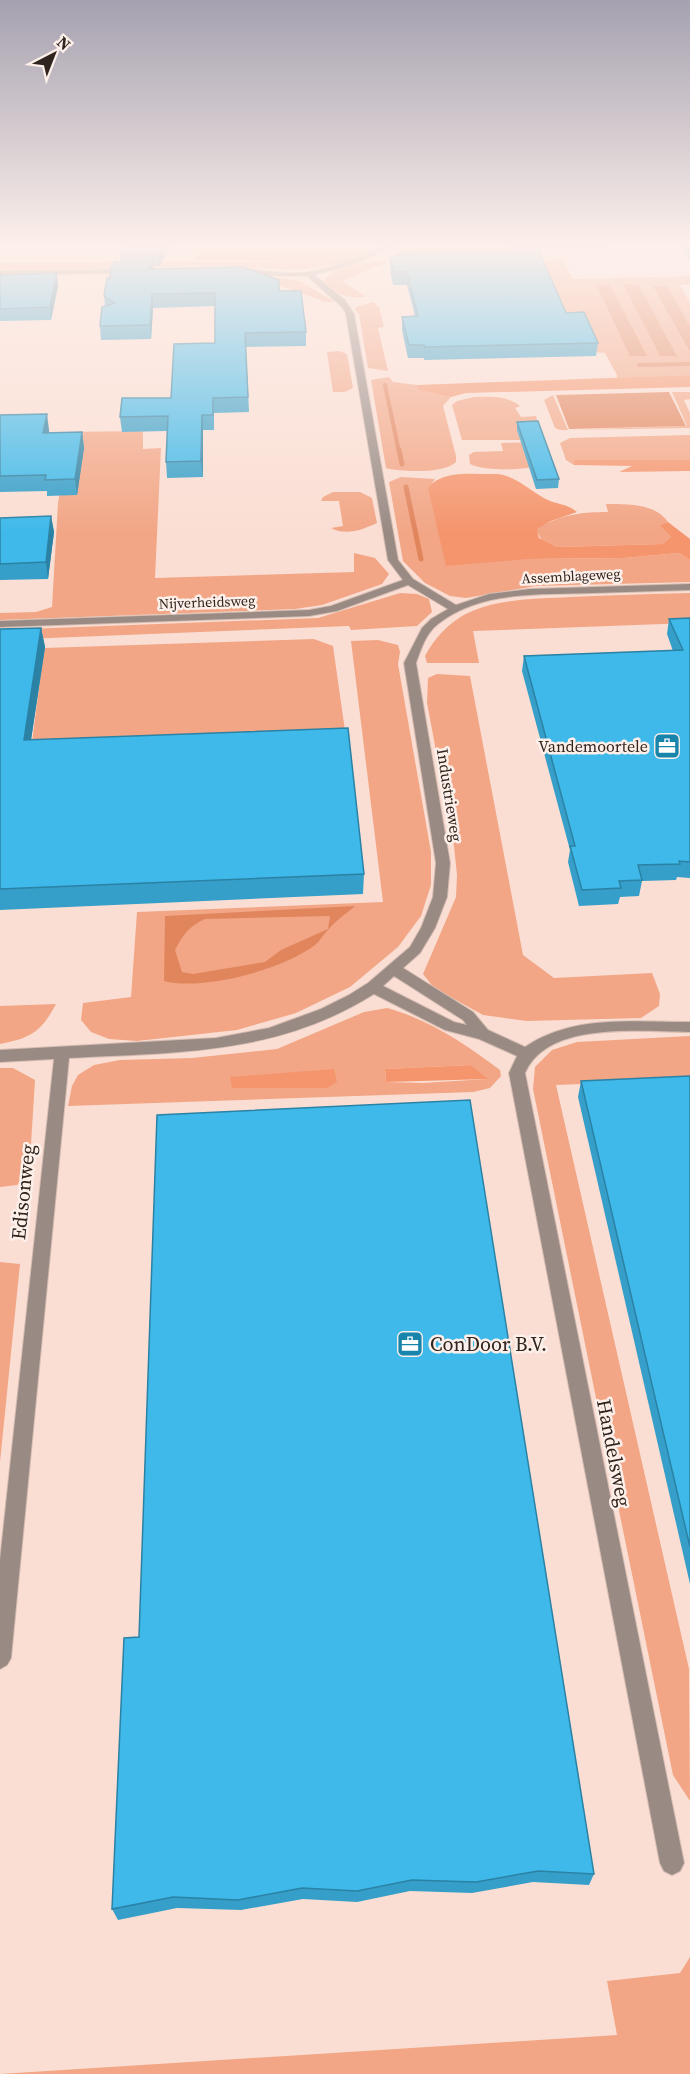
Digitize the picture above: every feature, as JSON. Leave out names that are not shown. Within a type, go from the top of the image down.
[{"type":"street","points":[[354,340],[393,560],[409,581],[456,609]]},
{"type":"street","name":"Nijverheidsweg","points":[[0,624],[309,613],[333,609],[409,581]]},
{"type":"street","name":"Assemblageweg","points":[[456,609],[499,596],[522,593],[690,587]]},
{"type":"street","name":"Industrieweg","points":[[0,1056],[216,1044],[271,1033],[326,1013],[373,987],[415,950],[428,928],[440,897],[443,863],[410,663],[418,639],[435,622],[456,609]]},
{"type":"street","points":[[394,969],[468,1016],[483,1034]]},
{"type":"street","points":[[373,987],[450,1026],[483,1034],[526,1054],[554,1036],[569,1032],[588,1029],[690,1027]]},
{"type":"street","name":"Edisonweg","points":[[0,1658],[62,1053]]},
{"type":"street","name":"Handelsweg","points":[[526,1054],[517,1073],[672,1863]]},
{"type":"shaded area","points":[[363,340],[381,340],[388,371],[368,368]]},
{"type":"shaded area","points":[[583,340],[665,340],[677,356],[668,340],[683,340],[690,352],[690,375],[617,378],[605,353],[594,352]]},
{"type":"shaded area","points":[[622,340],[639,340],[647,356],[630,356]]},
{"type":"shaded area","points":[[652,340],[668,340],[677,356],[660,356]]},
{"type":"shaded area","points":[[683,340],[690,340],[690,352]]},
{"type":"shaded area","points":[[339,351],[347,354],[353,388],[345,392],[333,392],[327,352]]},
{"type":"shaded area","points":[[690,375],[690,387],[466,393],[451,397],[419,390],[417,385]]},
{"type":"shaded area","points":[[389,377],[393,382],[417,385],[420,390],[451,397],[443,406],[456,462],[443,469],[433,470],[412,471],[386,468],[371,380]]},
{"type":"shaded area","points":[[669,392],[686,426],[569,429],[556,395]]},
{"type":"shaded area","points":[[672,392],[690,392],[690,399],[684,400],[690,413],[690,428],[575,430],[687,426]]},
{"type":"shaded area","points":[[553,395],[568,430],[555,428],[544,400]]},
{"type":"shaded area","points":[[474,397],[498,397],[515,402],[520,406],[515,408],[521,417],[536,416],[542,440],[462,440],[452,405],[457,401]]},
{"type":"shaded area","points":[[143,431],[143,449],[161,448],[155,578],[354,572],[354,553],[375,558],[389,574],[382,584],[322,605],[295,609],[0,620],[0,613],[36,612],[52,607],[58,503],[70,432]]},
{"type":"shaded area","points":[[690,435],[690,460],[574,460],[574,465],[566,460],[560,443],[570,438]]},
{"type":"shaded area","points":[[544,442],[551,458],[536,466],[500,469],[477,467],[470,464],[469,455],[474,452],[503,451],[501,443]]},
{"type":"shaded area","points":[[574,460],[690,460],[690,471],[619,472],[632,466],[574,465]]},
{"type":"shaded area","points":[[498,474],[512,478],[543,498],[577,512],[551,521],[537,529],[539,538],[557,547],[662,544],[671,537],[659,525],[668,522],[690,539],[690,560],[679,553],[624,558],[527,559],[446,566],[428,488],[434,482],[450,475]]},
{"type":"shaded area","points":[[401,477],[435,479],[428,489],[527,559],[624,558],[679,553],[690,560],[690,582],[536,586],[466,598],[450,596],[425,583],[403,561],[389,482]]},
{"type":"shaded area","points":[[333,492],[360,492],[372,498],[377,523],[348,532],[331,528],[343,526],[339,501],[321,501],[323,497]]},
{"type":"shaded area","points":[[606,504],[640,506],[656,511],[668,522],[659,525],[671,537],[662,544],[557,547],[541,539],[536,529],[570,515],[608,512]]},
{"type":"shaded area","points":[[400,593],[417,594],[429,599],[432,612],[417,626],[351,630],[349,626],[0,640],[0,630],[318,618]]},
{"type":"shaded area","points":[[690,593],[690,623],[473,631],[479,663],[427,663],[425,656],[436,639],[451,624],[474,610],[487,606],[529,599]]},
{"type":"shaded area","points":[[314,639],[333,646],[347,745],[30,758],[44,648]]},
{"type":"shaded area","points":[[378,640],[398,645],[400,652],[398,664],[431,852],[431,885],[421,916],[398,947],[350,987],[296,1013],[237,1030],[137,1041],[109,1039],[91,1032],[81,1020],[83,1003],[131,997],[137,912],[383,902],[351,641]]},
{"type":"shaded area","points":[[437,674],[470,676],[523,955],[554,978],[652,973],[660,994],[659,1006],[641,1018],[527,1021],[483,1015],[434,988],[423,974],[456,897],[457,875],[454,846],[427,703],[428,678]]},
{"type":"shaded area","points":[[355,906],[333,924],[315,945],[283,963],[242,976],[199,983],[164,981],[165,916]],"holes":[[[330,916],[328,929],[281,950],[265,962],[193,974],[182,972],[175,950],[187,932],[205,919]]]},
{"type":"shaded area","points":[[56,1004],[45,1021],[34,1032],[20,1039],[0,1044],[0,1006]]},
{"type":"shaded area","points":[[387,1008],[432,1026],[474,1051],[500,1070],[501,1076],[490,1088],[473,1092],[68,1106],[72,1086],[78,1075],[94,1065],[120,1060],[192,1058],[277,1049],[364,1012]],"holes":[[[471,1065],[487,1079],[423,1083],[386,1082],[385,1069]]]},
{"type":"shaded area","points":[[690,1036],[690,1080],[556,1085],[689,1669],[690,1801],[673,1775],[533,1089],[535,1067],[552,1050],[577,1042]]},
{"type":"shaded area","points":[[471,1065],[488,1079],[386,1082],[385,1069]]},
{"type":"shaded area","points":[[0,1068],[13,1068],[35,1080],[29,1176],[17,1185],[0,1187]]},
{"type":"shaded area","points":[[334,1069],[337,1082],[327,1088],[232,1088],[230,1077]]},
{"type":"shaded area","points":[[0,1262],[20,1264],[0,1462]]},
{"type":"shaded area","points":[[690,1957],[690,2074],[0,2074],[617,2035],[607,1981],[680,1973]]},
{"type":"building","points":[[215,340],[245,340],[248,397],[213,398],[213,415],[202,415],[201,461],[166,462],[168,416],[120,417],[122,398],[171,398],[174,344],[215,343]]},
{"type":"building","points":[[408,340],[597,340],[598,343],[425,347],[424,345],[409,345]]},
{"type":"building","points":[[47,414],[43,433],[82,432],[75,479],[45,480],[46,475],[0,476],[0,415]]},
{"type":"building","points":[[538,421],[559,479],[537,480],[517,422]]},
{"type":"building","points":[[51,516],[46,562],[0,564],[0,518]]},
{"type":"building","points":[[690,618],[690,862],[638,865],[642,880],[619,881],[621,888],[582,890],[570,846],[575,846],[524,656],[683,650],[669,619]]},
{"type":"building","points":[[41,628],[24,740],[348,728],[364,874],[0,889],[0,629]]},
{"type":"building","points":[[690,1076],[690,1547],[581,1081]]},
{"type":"building","points":[[470,1100],[594,1874],[538,1871],[476,1882],[412,1880],[357,1891],[302,1888],[238,1900],[173,1897],[112,1909],[124,1638],[139,1637],[157,1115]]},
{"type":"waterway","points":[[639,365],[690,364]]},
{"type":"waterway","points":[[385,385],[399,452]]},
{"type":"waterway","points":[[399,450],[402,464]]},
{"type":"waterway","points":[[406,487],[421,559]]},
{"type":"place","name":"Vandemoortele","points":[[667,746]]},
{"type":"place","name":"ConDoor B.V.","points":[[410,1344]]}]
